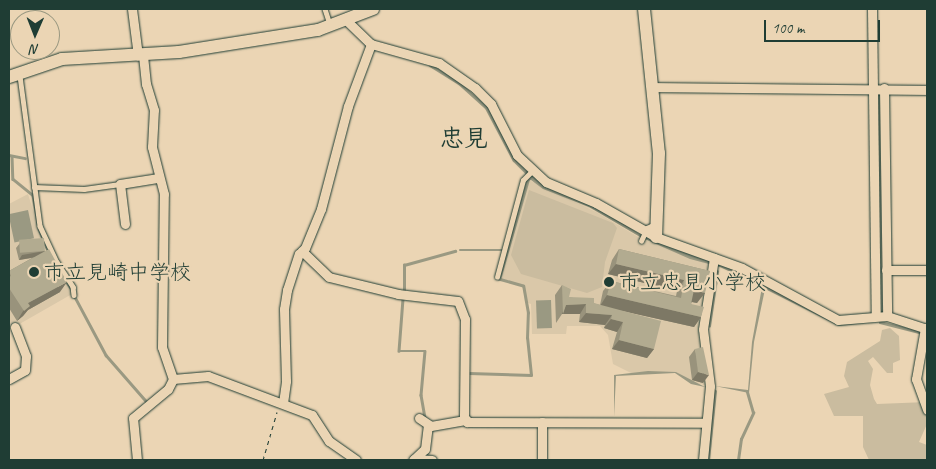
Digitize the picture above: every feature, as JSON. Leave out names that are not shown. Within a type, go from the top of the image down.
[{"type":"street","points":[[132,9],[146,84],[154,110],[152,147],[164,194],[165,266],[161,335],[173,379],[168,389],[133,418],[137,460]]},
{"type":"street","points":[[14,74],[62,59],[140,56],[331,27],[373,9]]},
{"type":"street","points":[[644,9],[659,169],[657,224],[648,235]]},
{"type":"street","points":[[872,9],[876,316]]},
{"type":"street","points":[[347,20],[371,44],[439,63],[475,88],[491,104],[517,155],[546,182],[596,203],[648,235],[742,268],[838,320],[887,316],[926,328],[916,379],[927,410]]},
{"type":"street","points":[[283,403],[286,381],[284,309],[287,290],[321,209],[348,106],[371,44]]},
{"type":"street","points":[[652,87],[884,88],[927,90]]},
{"type":"street","points":[[884,88],[887,316]]},
{"type":"street","points":[[125,224],[120,184],[159,178]]},
{"type":"street","points":[[302,251],[329,277],[398,294],[458,301],[465,319],[466,420]]},
{"type":"street","points":[[703,460],[710,386],[703,329],[714,258]]},
{"type":"street","points":[[886,270],[927,270]]},
{"type":"street","points":[[9,379],[25,370],[26,356],[16,327]]},
{"type":"street","points":[[173,379],[208,376],[312,415],[328,441],[356,460]]},
{"type":"street","points":[[419,418],[428,426],[446,426],[466,420],[706,423]]},
{"type":"street","points":[[542,422],[542,460]]},
{"type":"street","points":[[413,460],[425,449],[428,426]]},
{"type":"street","points":[[413,460],[432,460]]},
{"type":"lane","points":[[325,9],[331,27]]},
{"type":"lane","points":[[14,74],[35,167],[34,187],[40,226],[57,262],[73,287],[74,295]]},
{"type":"lane","points":[[497,278],[524,180],[532,171]]},
{"type":"lane","points":[[34,187],[84,189],[120,184]]},
{"type":"lane","points":[[641,241],[648,235]]},
{"type":"path","points":[[262,460],[274,416],[283,403]]},
{"type":"shaded area","points":[[531,174],[546,187],[604,211],[641,235],[731,267],[841,324],[884,321],[839,326],[765,289],[754,342],[749,393],[715,386],[748,390],[752,342],[762,287],[720,267],[690,259],[640,237],[589,207],[543,189],[531,180],[527,181]]},
{"type":"shaded area","name":"市立忠見小学校","points":[[531,181],[596,212],[640,238],[708,264],[699,330],[706,385],[694,383],[676,372],[633,374],[613,364],[608,335],[600,326],[567,326],[566,334],[532,334],[531,304],[525,302],[523,286],[501,278],[525,184]]},
{"type":"shaded area","points":[[529,190],[613,223],[617,228],[605,262],[602,287],[587,293],[521,274],[511,255]]},
{"type":"shaded area","name":"市立見崎中学校","points":[[28,194],[45,249],[72,294],[9,330],[9,204]]},
{"type":"shaded area","points":[[28,210],[34,238],[14,243],[9,214]]},
{"type":"shaded area","points":[[551,300],[552,328],[537,329],[536,301]]},
{"type":"shaded area","points":[[890,328],[899,336],[900,360],[893,363],[893,373],[887,373],[873,357],[868,361],[873,369],[870,385],[877,404],[927,402],[927,424],[919,442],[927,445],[927,460],[869,460],[863,447],[863,416],[834,416],[824,394],[849,387],[844,376],[847,362],[880,341],[882,330]]},
{"type":"shaded area","points":[[648,371],[676,372],[705,387],[691,384],[675,373],[616,376],[614,417],[614,375]]},
{"type":"building","points":[[44,238],[45,251],[20,253],[19,240]]},
{"type":"building","points":[[49,249],[67,282],[28,303],[30,306],[24,311],[9,288],[9,277],[11,276],[9,271]]},
{"type":"building","points":[[619,249],[710,271],[705,293],[694,290],[691,304],[704,307],[701,317],[607,295],[611,281],[681,298],[684,280],[616,264]]},
{"type":"building","points":[[562,285],[571,289],[569,297],[594,298],[594,303],[661,321],[654,349],[619,340],[623,322],[611,319],[612,315],[586,313],[586,304],[566,305],[563,314]]},
{"type":"building","points":[[703,347],[709,375],[698,372],[695,349]]},
{"type":"waterway","points":[[430,65],[459,83],[486,107],[514,160],[529,175]]},
{"type":"waterway","points":[[9,155],[25,158]]},
{"type":"waterway","points":[[12,156],[13,179],[33,195],[38,224]]},
{"type":"waterway","points":[[469,373],[531,375],[527,338],[528,313],[523,286],[499,279],[528,179]]},
{"type":"waterway","points":[[39,229],[49,252]]},
{"type":"waterway","points":[[460,250],[502,250]]},
{"type":"waterway","points":[[404,291],[404,265],[455,251]]},
{"type":"waterway","points":[[709,326],[717,272]]},
{"type":"waterway","points":[[63,276],[72,290]]},
{"type":"waterway","points":[[75,297],[106,355],[146,401]]},
{"type":"waterway","points":[[403,299],[399,351],[425,351],[421,395],[425,418]]},
{"type":"waterway","points":[[880,322],[923,333]]},
{"type":"waterway","points":[[708,460],[715,391]]},
{"type":"waterway","points":[[738,460],[741,439],[753,413],[747,392]]},
{"type":"place","name":"市立見崎中学校","points":[[34,272]]},
{"type":"place","name":"市立忠見小学校","points":[[609,282]]},
{"type":"district","name":"忠見","points":[[464,139]]}]
